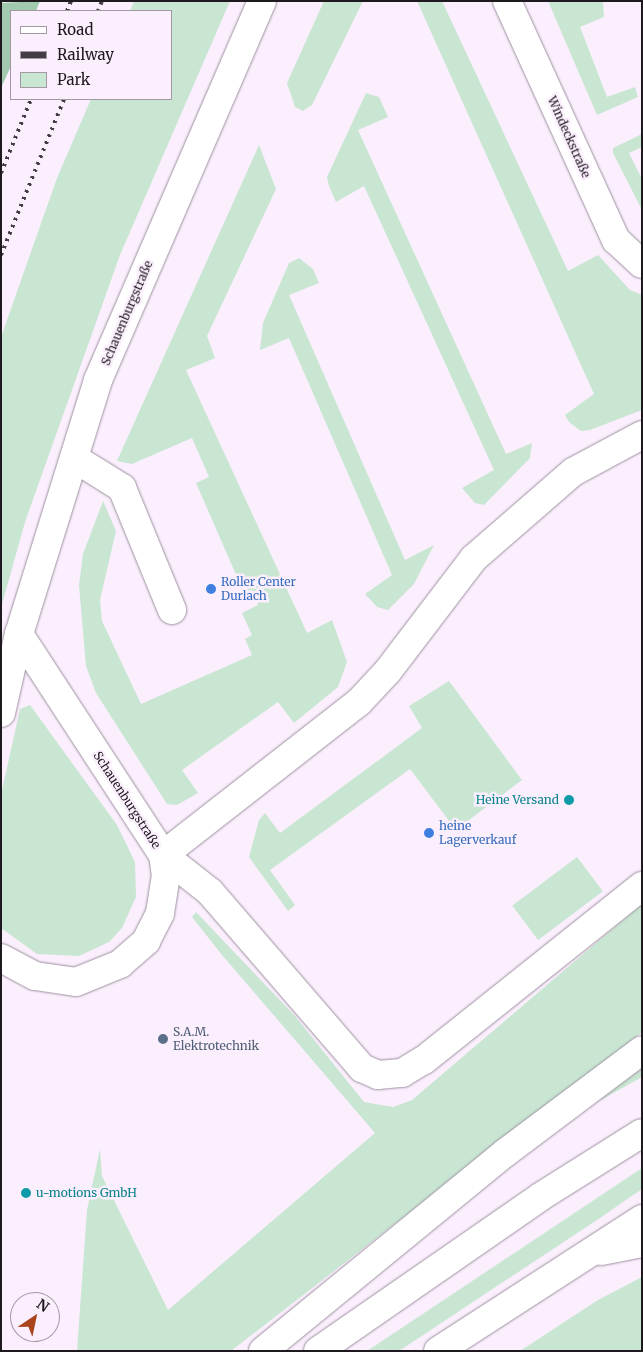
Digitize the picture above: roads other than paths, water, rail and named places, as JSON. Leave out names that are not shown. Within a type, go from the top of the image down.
[{"type":"main road","name":"Schauenburgstraße","points":[[1,713],[19,634],[98,380],[262,1]]},
{"type":"main road","name":"Windeckstraße","points":[[507,1],[616,240],[642,264]]},
{"type":"main road","points":[[642,435],[573,472],[474,558],[387,672],[359,702],[163,856],[210,892],[362,1068],[378,1075],[402,1073],[424,1060],[642,886]]},
{"type":"main road","points":[[74,458],[122,488],[172,610]]},
{"type":"main road","name":"Schauenburgstraße","points":[[1,958],[35,976],[76,982],[120,964],[146,940],[160,913],[166,876],[163,856],[19,634]]},
{"type":"main road","points":[[263,1351],[505,1153],[642,1050]]},
{"type":"main road","points":[[318,1351],[540,1197],[642,1133]]},
{"type":"main road","points":[[438,1351],[642,1219]]},
{"type":"main road","points":[[587,1253],[642,1244]]},
{"type":"railway","points":[[67,10],[71,1]]},
{"type":"railway","points":[[98,10],[102,1]]},
{"type":"railway","points":[[1,173],[31,100]]},
{"type":"railway","points":[[1,255],[64,100]]},
{"type":"place","name":"Roller Center Durlach","points":[[211,589]]},
{"type":"place","name":"Heine Versand","points":[[569,800]]},
{"type":"place","name":"heine Lagerverkauf","points":[[429,833]]},
{"type":"place","name":"S.A.M. Elektrotechnik","points":[[163,1039]]},
{"type":"place","name":"u-motions GmbH","points":[[26,1193]]}]
